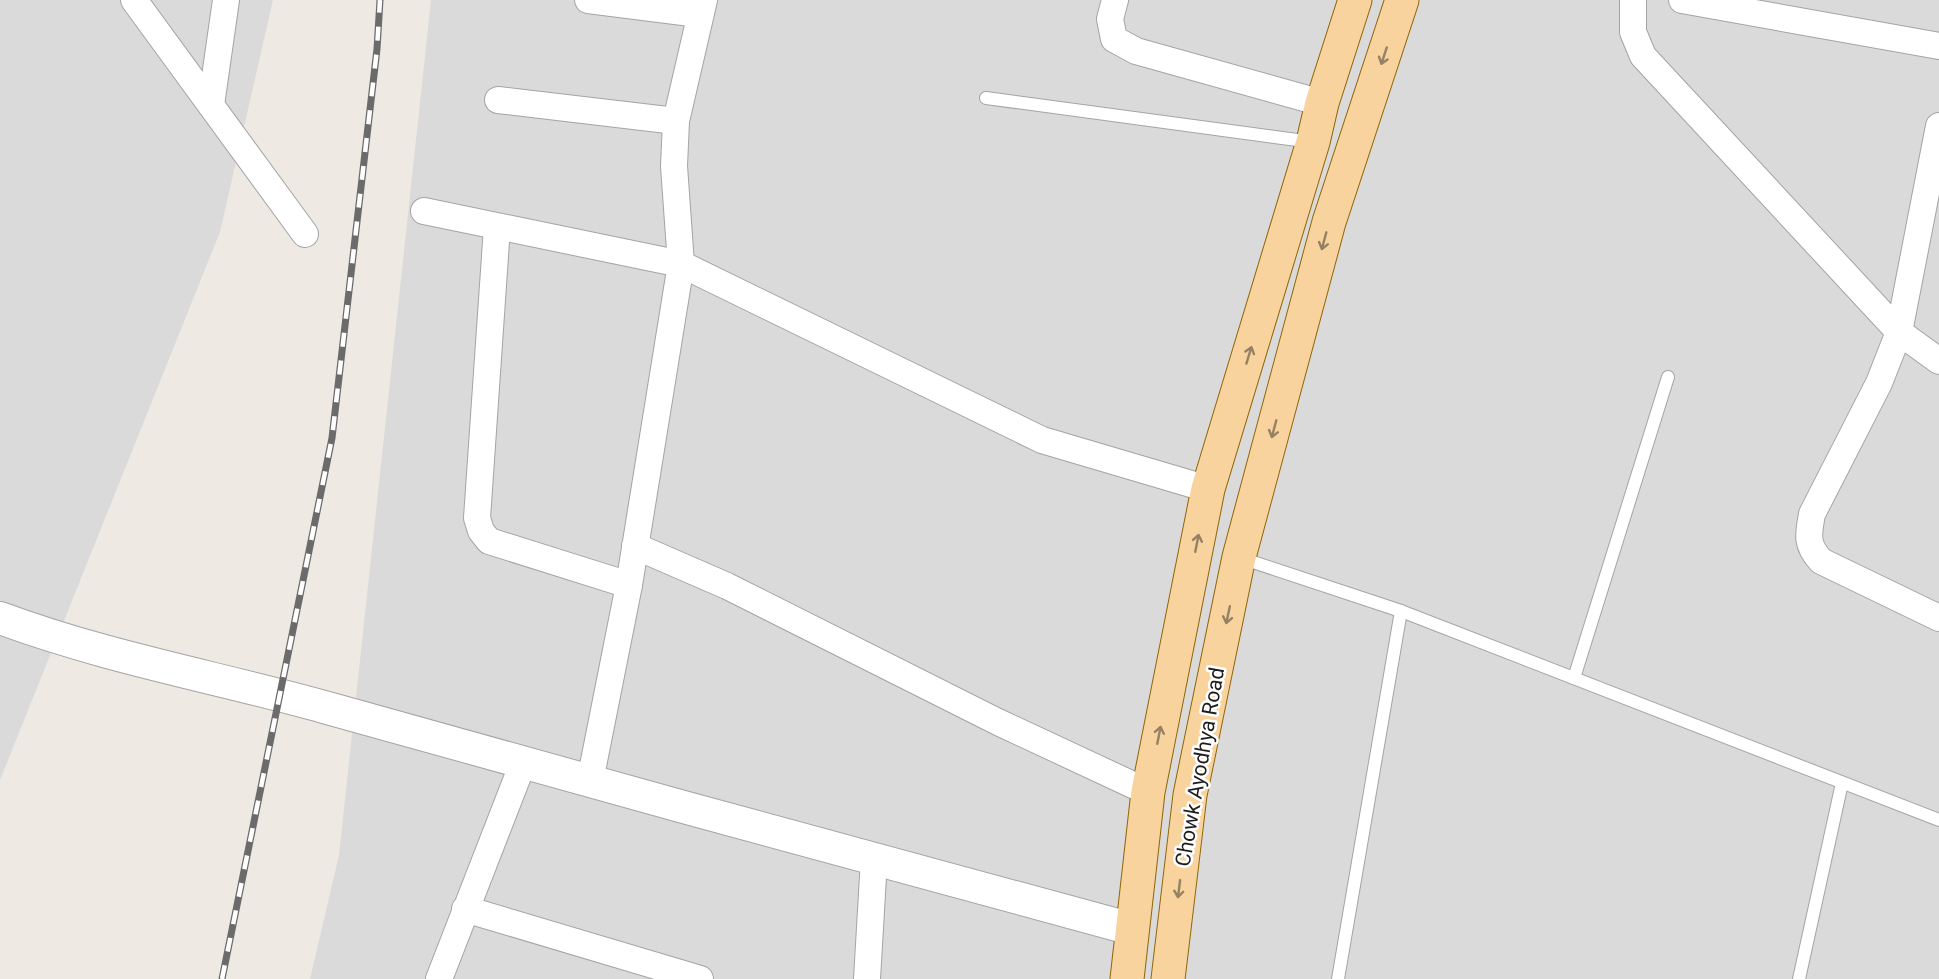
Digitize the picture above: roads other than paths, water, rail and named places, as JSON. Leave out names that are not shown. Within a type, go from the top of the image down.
[{"type":"main road","points":[[1313,142],[1322,103],[1355,0]]},
{"type":"main road","name":"Chowk Ayodhya Road","points":[[1168,979],[1190,795],[1239,557],[1329,222],[1402,0]]},
{"type":"main road","name":"Chowk Ayodhya Road","points":[[1127,979],[1148,792],[1208,489],[1313,142]]},
{"type":"street","points":[[134,0],[305,234]]},
{"type":"street","points":[[211,105],[226,0]]},
{"type":"street","points":[[588,0],[702,7],[676,120],[674,166],[681,264],[629,585],[590,781]]},
{"type":"street","points":[[1116,0],[1110,19],[1114,39],[1136,51],[1322,103]]},
{"type":"street","points":[[1633,0],[1632,32],[1643,56],[1899,332],[1939,361]]},
{"type":"street","points":[[1682,0],[1939,46]]},
{"type":"street","points":[[498,100],[676,120]]},
{"type":"street","points":[[1939,126],[1899,332],[1880,383],[1812,514],[1808,534],[1812,551],[1821,561],[1939,618]]},
{"type":"street","points":[[424,211],[681,264],[1042,440],[1208,489]]},
{"type":"street","points":[[497,227],[477,518],[481,531],[489,541],[495,544],[629,585]]},
{"type":"street","points":[[635,546],[727,586],[998,722],[1148,792]]},
{"type":"street","points":[[0,618],[160,666],[281,695],[1132,929]]},
{"type":"street","points":[[439,979],[522,763]]},
{"type":"street","points":[[867,979],[874,859]]},
{"type":"street","points":[[465,909],[699,979]]},
{"type":"lane","points":[[986,98],[1313,142]]},
{"type":"lane","points":[[1574,678],[1668,376]]},
{"type":"lane","points":[[1239,557],[1401,611],[1939,820]]},
{"type":"lane","points":[[1338,979],[1401,611]]},
{"type":"lane","points":[[1799,979],[1842,783]]},
{"type":"railway","points":[[222,979],[332,438],[377,49],[380,0]]}]
